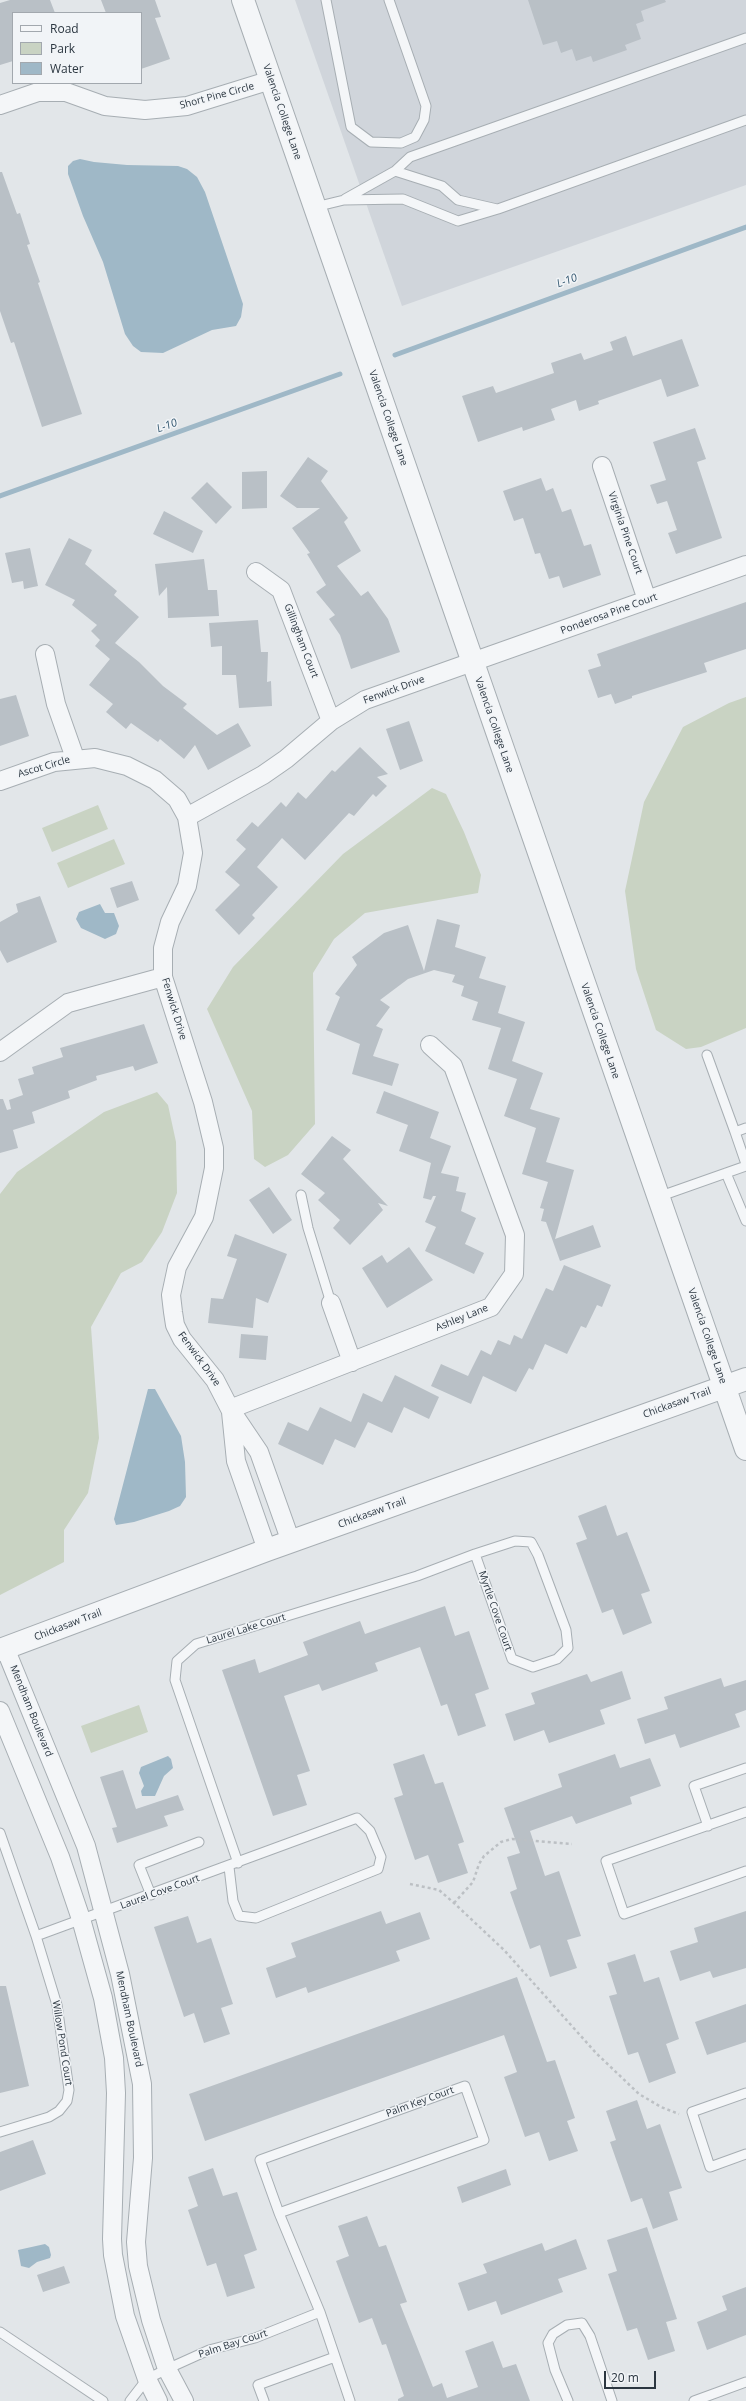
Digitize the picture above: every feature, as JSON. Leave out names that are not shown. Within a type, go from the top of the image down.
[{"type":"street","name":"Valencia College Lane","points":[[243,0],[746,1448]]},
{"type":"street","name":"Short Pine Circle","points":[[0,105],[38,92],[66,92],[105,106],[145,110],[187,106],[271,80]]},
{"type":"street","name":"Virginia Pine Court","points":[[602,466],[647,600]]},
{"type":"street","name":"Ponderosa Pine Court","points":[[472,662],[746,565]]},
{"type":"street","name":"Gillingham Court","points":[[256,572],[281,590],[331,720]]},
{"type":"street","points":[[45,654],[56,704],[75,758]]},
{"type":"street","name":"Fenwick Drive","points":[[291,1542],[259,1452],[230,1409],[216,1380],[182,1339],[175,1325],[173,1312],[171,1295],[177,1267],[198,1229],[207,1206],[214,1168],[214,1148],[203,1102],[163,977],[164,948],[170,922],[187,886],[193,853],[187,817],[263,775],[286,759],[331,720],[365,700],[472,662]]},
{"type":"street","name":"Ascot Circle","points":[[0,781],[54,762],[75,758],[101,759],[142,772],[165,787],[177,799],[187,817]]},
{"type":"street","points":[[0,1052],[68,1003],[163,977]]},
{"type":"street","name":"Ashley Lane","points":[[230,1409],[491,1307],[514,1274],[515,1235],[486,1154],[453,1066],[430,1045]]},
{"type":"street","points":[[331,1303],[352,1362]]},
{"type":"street","name":"Chickasaw Trail","points":[[3,1649],[267,1550],[746,1379]]},
{"type":"street","name":"Fenwick Drive","points":[[230,1409],[236,1462],[267,1550]]},
{"type":"street","name":"Mendham Boulevard","points":[[3,1649],[86,1846],[105,1912],[130,2016],[142,2084],[142,2158],[136,2242],[138,2266],[151,2320],[167,2369],[184,2401]]},
{"type":"street","points":[[0,1710],[60,1857],[81,1919],[103,1998],[114,2058],[116,2126],[113,2195],[113,2256],[125,2316],[147,2379],[158,2401]]},
{"type":"lane","points":[[326,0],[351,127],[371,142],[401,143],[415,137],[424,120],[426,106],[389,0]]},
{"type":"lane","points":[[344,200],[394,171],[410,158],[746,38]]},
{"type":"lane","points":[[315,208],[344,200],[403,199],[458,221],[498,209],[746,120]]},
{"type":"lane","points":[[394,171],[442,186],[458,200],[498,209]]},
{"type":"lane","points":[[658,1197],[746,1165],[707,1055]]},
{"type":"lane","points":[[734,1132],[746,1128]]},
{"type":"lane","points":[[726,1172],[746,1221]]},
{"type":"lane","points":[[301,1195],[308,1228],[331,1303]]},
{"type":"lane","name":"Laurel Lake Court","points":[[238,1863],[176,1680],[177,1661],[196,1644],[417,1576],[475,1554],[515,1541],[531,1542]]},
{"type":"lane","name":"Myrtle Cove Court","points":[[475,1554],[512,1660],[533,1667],[557,1659],[568,1648],[566,1630],[538,1555],[531,1542]]},
{"type":"lane","points":[[708,1826],[694,1786],[746,1768]]},
{"type":"lane","points":[[746,1812],[606,1861],[624,1914],[746,1871]]},
{"type":"lane","name":"Laurel Cove Court","points":[[81,1919],[105,1912],[229,1867],[357,1818],[370,1831],[381,1857],[378,1869],[256,1918],[239,1916],[233,1901],[229,1867]]},
{"type":"lane","name":"Willow Pond Court","points":[[0,1833],[36,1936],[57,2005],[68,2073],[67,2102],[59,2111],[49,2117],[0,2132]]},
{"type":"lane","points":[[151,1895],[139,1865],[199,1842]]},
{"type":"lane","points":[[36,1936],[81,1919]]},
{"type":"lane","name":"Palm Key Court","points":[[279,2213],[484,2140],[465,2086],[260,2160],[279,2213],[320,2312],[350,2401]]},
{"type":"lane","points":[[746,2093],[692,2112],[710,2166],[746,2154]]},
{"type":"lane","name":"Palm Bay Court","points":[[147,2379],[209,2350],[255,2338],[320,2312]]},
{"type":"lane","points":[[568,2401],[555,2370],[548,2343],[553,2334],[567,2325],[582,2323],[590,2336],[612,2401]]},
{"type":"lane","points":[[0,2332],[103,2401]]},
{"type":"lane","points":[[264,2401],[258,2385],[334,2357]]},
{"type":"lane","points":[[130,2401],[147,2379]]},
{"type":"lane","points":[[694,2401],[746,2382]]},
{"type":"path","points":[[454,1904],[473,1882],[479,1864],[484,1856],[502,1842],[512,1839],[572,1844]]},
{"type":"path","points":[[410,1884],[439,1890],[504,1950],[596,2053],[639,2094],[661,2107],[694,2120]]},
{"type":"shaded area","points":[[295,0],[746,0],[746,185],[402,306]]},
{"type":"green space","points":[[746,697],[746,1028],[701,1047],[686,1049],[656,1030],[636,969],[625,891],[644,802],[683,727],[729,703]]},
{"type":"green space","points":[[432,788],[446,794],[464,832],[481,875],[478,893],[365,913],[334,939],[313,973],[315,1124],[288,1155],[265,1167],[254,1159],[252,1111],[207,1009],[233,967],[343,854]]},
{"type":"green space","points":[[98,805],[108,829],[52,852],[42,828]]},
{"type":"green space","points":[[114,839],[125,864],[68,888],[57,863]]},
{"type":"green space","points":[[157,1092],[168,1105],[176,1142],[177,1193],[162,1232],[142,1262],[121,1273],[91,1327],[99,1438],[88,1493],[64,1530],[64,1562],[0,1595],[0,1194],[17,1172],[104,1112]]},
{"type":"green space","points":[[139,1705],[148,1732],[91,1753],[81,1726]]},
{"type":"water","points":[[80,159],[94,162],[127,165],[178,166],[187,169],[197,177],[205,192],[243,304],[241,317],[236,326],[212,330],[163,353],[141,352],[133,346],[125,334],[103,262],[83,216],[68,174],[68,166],[73,161]]},
{"type":"water","points":[[100,904],[105,913],[114,913],[119,926],[116,934],[105,939],[81,928],[76,919],[79,912]]},
{"type":"water","points":[[148,1389],[155,1389],[181,1436],[185,1462],[186,1497],[180,1506],[169,1511],[134,1522],[116,1525],[114,1519]]},
{"type":"water","points":[[168,1756],[171,1759],[173,1768],[164,1776],[155,1796],[142,1796],[141,1791],[144,1786],[139,1773],[141,1767]]},
{"type":"water","points":[[45,2244],[49,2247],[51,2255],[50,2258],[37,2262],[29,2268],[21,2266],[18,2250]]},
{"type":"building","points":[[10,0],[50,0],[55,12],[12,12],[12,61],[0,65],[0,3]]},
{"type":"building","points":[[101,0],[155,0],[161,17],[155,18],[170,59],[142,69],[142,12],[106,12]]},
{"type":"building","points":[[528,0],[665,0],[666,2],[641,11],[644,21],[636,24],[641,39],[625,45],[627,50],[593,62],[591,56],[576,61],[572,49],[561,53],[557,41],[543,45]]},
{"type":"building","points":[[0,172],[2,172],[17,214],[20,213],[30,244],[27,245],[40,282],[38,283],[82,414],[42,427],[14,342],[11,343],[0,311]]},
{"type":"building","points":[[626,336],[633,356],[682,339],[699,386],[667,397],[661,379],[598,401],[599,404],[579,411],[576,400],[551,409],[555,420],[523,431],[522,427],[478,442],[462,396],[493,386],[496,393],[554,373],[551,363],[581,353],[584,360],[613,350],[610,342]]},
{"type":"building","points":[[695,428],[706,459],[697,462],[722,538],[676,554],[668,533],[677,530],[667,501],[657,504],[650,485],[666,480],[653,442]]},
{"type":"building","points":[[308,457],[328,471],[321,481],[348,518],[344,522],[361,551],[337,566],[361,596],[368,591],[388,619],[400,652],[351,669],[340,635],[329,619],[335,615],[316,592],[326,585],[307,554],[310,553],[292,528],[320,508],[297,508],[280,496]]},
{"type":"building","points":[[267,471],[267,508],[242,509],[242,472]]},
{"type":"building","points":[[541,478],[546,491],[553,488],[562,512],[571,509],[584,546],[591,544],[601,575],[563,588],[559,576],[549,579],[540,553],[535,554],[523,518],[514,521],[503,491]]},
{"type":"building","points":[[207,482],[232,507],[216,524],[191,498]]},
{"type":"building","points":[[164,511],[203,531],[193,553],[153,534]]},
{"type":"building","points":[[69,538],[92,550],[85,564],[117,591],[114,595],[139,617],[115,643],[139,662],[163,686],[187,704],[183,708],[217,735],[238,723],[251,746],[208,770],[195,745],[184,759],[160,739],[158,742],[131,723],[126,729],[106,712],[113,704],[89,685],[110,659],[95,646],[100,640],[91,631],[97,625],[72,605],[75,600],[45,585]]},
{"type":"building","points":[[30,548],[38,586],[24,589],[23,581],[12,583],[5,553]]},
{"type":"building","points":[[204,559],[208,590],[217,590],[219,616],[168,618],[167,587],[159,596],[155,564]]},
{"type":"building","points":[[746,602],[746,649],[704,663],[707,672],[632,696],[632,698],[615,704],[611,694],[598,698],[588,670],[601,666],[597,654]]},
{"type":"building","points":[[258,620],[261,652],[268,652],[267,682],[271,681],[272,706],[239,708],[236,675],[222,675],[222,646],[211,647],[209,623]]},
{"type":"building","points":[[16,695],[29,736],[0,746],[0,699]]},
{"type":"building","points":[[409,721],[423,761],[400,770],[386,729]]},
{"type":"building","points":[[360,747],[388,774],[377,777],[387,786],[376,797],[373,794],[354,816],[349,813],[305,860],[282,838],[257,867],[278,887],[252,915],[255,918],[239,935],[215,910],[240,885],[225,872],[246,849],[236,840],[252,822],[258,827],[281,802],[286,807],[298,792],[306,799],[332,770],[335,772]]},
{"type":"building","points":[[132,881],[139,900],[117,908],[110,888]]},
{"type":"building","points":[[40,896],[57,942],[7,963],[0,950],[0,922],[18,912],[16,904]]},
{"type":"building","points":[[437,919],[460,925],[455,947],[486,957],[479,978],[506,986],[498,1013],[525,1022],[512,1061],[543,1073],[530,1109],[560,1118],[546,1162],[574,1170],[555,1239],[593,1225],[601,1247],[560,1261],[546,1222],[541,1221],[544,1209],[540,1208],[548,1182],[522,1174],[536,1128],[504,1116],[517,1079],[488,1069],[501,1028],[472,1020],[478,1002],[461,996],[464,986],[452,982],[455,975],[434,970],[408,979],[380,1000],[390,1007],[376,1026],[383,1029],[373,1056],[399,1064],[392,1086],[352,1074],[360,1044],[326,1030],[340,997],[335,994],[357,965],[352,957],[384,933],[408,925],[424,971]]},
{"type":"building","points":[[144,1024],[158,1063],[135,1071],[133,1066],[96,1076],[97,1080],[68,1091],[70,1098],[32,1112],[35,1123],[13,1130],[18,1148],[0,1153],[0,1099],[3,1099],[7,1110],[11,1109],[9,1100],[23,1095],[18,1079],[34,1074],[32,1067],[63,1057],[60,1048]]},
{"type":"building","points":[[384,1091],[439,1112],[430,1138],[451,1146],[441,1173],[459,1177],[456,1191],[466,1193],[461,1211],[476,1218],[465,1244],[484,1253],[474,1274],[425,1251],[436,1227],[425,1222],[436,1196],[433,1196],[431,1200],[423,1198],[431,1163],[399,1151],[408,1125],[376,1113]]},
{"type":"building","points":[[332,1136],[351,1150],[343,1159],[388,1206],[378,1203],[383,1210],[350,1245],[333,1228],[340,1220],[318,1200],[325,1193],[301,1174]]},
{"type":"building","points":[[269,1187],[292,1220],[273,1234],[249,1200]]},
{"type":"building","points":[[235,1234],[287,1254],[268,1303],[256,1298],[253,1328],[208,1323],[211,1298],[223,1299],[237,1259],[227,1256]]},
{"type":"building","points":[[409,1247],[433,1280],[387,1308],[362,1268],[382,1255],[387,1263]]},
{"type":"building","points":[[564,1265],[611,1285],[602,1307],[597,1305],[586,1328],[581,1326],[567,1354],[545,1344],[533,1370],[529,1368],[516,1392],[483,1376],[471,1404],[431,1386],[441,1364],[468,1376],[481,1350],[491,1355],[498,1340],[510,1345],[514,1335],[522,1339],[546,1288],[553,1291]]},
{"type":"building","points":[[241,1334],[268,1336],[266,1360],[239,1358]]},
{"type":"building","points":[[395,1375],[439,1397],[429,1419],[404,1407],[392,1433],[368,1422],[355,1448],[335,1439],[323,1465],[278,1444],[288,1422],[308,1431],[320,1407],[351,1422],[363,1393],[382,1402]]},
{"type":"building","points":[[606,1505],[617,1536],[627,1532],[650,1591],[641,1594],[652,1623],[623,1635],[613,1609],[602,1613],[576,1543],[587,1539],[578,1516]]},
{"type":"building","points":[[445,1606],[455,1636],[469,1631],[489,1689],[475,1694],[486,1726],[458,1736],[447,1704],[441,1706],[420,1647],[375,1663],[378,1671],[322,1691],[319,1684],[284,1696],[310,1771],[297,1775],[307,1805],[273,1816],[222,1670],[255,1659],[259,1673],[308,1655],[303,1642],[360,1621],[365,1634]]},
{"type":"building","points":[[622,1671],[631,1699],[600,1710],[605,1724],[549,1743],[544,1730],[514,1741],[505,1714],[535,1704],[531,1693],[587,1674],[591,1682]]},
{"type":"building","points":[[721,1678],[724,1687],[746,1680],[746,1710],[735,1714],[740,1727],[680,1748],[675,1734],[645,1744],[637,1719],[668,1709],[664,1697]]},
{"type":"building","points":[[424,1754],[435,1784],[443,1782],[464,1842],[458,1844],[468,1873],[438,1883],[428,1855],[415,1860],[394,1798],[403,1795],[393,1764]]},
{"type":"building","points":[[615,1754],[620,1768],[650,1758],[661,1786],[630,1797],[632,1804],[576,1824],[572,1816],[530,1831],[545,1876],[559,1871],[581,1936],[567,1940],[577,1968],[550,1977],[540,1945],[530,1949],[510,1892],[517,1889],[507,1857],[520,1853],[504,1808],[562,1787],[558,1774]]},
{"type":"building","points":[[123,1770],[136,1809],[178,1795],[184,1810],[164,1816],[168,1826],[117,1843],[112,1828],[117,1827],[100,1777]]},
{"type":"building","points":[[381,1911],[386,1924],[420,1912],[430,1939],[396,1951],[400,1961],[308,1993],[306,1987],[276,1998],[266,1968],[296,1957],[291,1943]]},
{"type":"building","points":[[746,1911],[746,1968],[713,1978],[710,1971],[680,1981],[670,1951],[698,1942],[694,1928]]},
{"type":"building","points":[[188,1916],[197,1943],[211,1938],[233,2004],[221,2008],[230,2034],[204,2043],[194,2013],[184,2017],[154,1927]]},
{"type":"building","points":[[635,1954],[644,1982],[659,1977],[679,2039],[666,2044],[676,2073],[649,2083],[638,2052],[628,2055],[609,1996],[617,1994],[607,1963]]},
{"type":"building","points":[[517,1977],[547,2062],[555,2060],[575,2118],[567,2121],[578,2151],[549,2161],[539,2132],[525,2137],[504,2077],[517,2072],[504,2035],[205,2141],[189,2094]]},
{"type":"building","points":[[0,1986],[6,1986],[29,2086],[0,2093]]},
{"type":"building","points":[[746,2004],[746,2042],[707,2055],[695,2022]]},
{"type":"building","points":[[637,2100],[647,2129],[660,2124],[682,2188],[669,2192],[678,2220],[653,2229],[642,2198],[631,2202],[610,2142],[616,2140],[606,2111]]},
{"type":"building","points":[[33,2140],[46,2174],[0,2191],[0,2152]]},
{"type":"building","points":[[213,2168],[223,2196],[237,2192],[257,2250],[244,2255],[255,2288],[227,2297],[216,2263],[207,2266],[188,2210],[198,2206],[188,2177]]},
{"type":"building","points":[[506,2169],[511,2185],[462,2203],[457,2187]]},
{"type":"building","points":[[367,2216],[379,2247],[386,2245],[407,2302],[400,2304],[433,2387],[442,2383],[447,2398],[478,2387],[465,2351],[493,2341],[503,2368],[516,2364],[530,2401],[398,2401],[398,2399],[404,2396],[386,2344],[382,2345],[372,2318],[359,2323],[336,2261],[349,2256],[338,2226]]},
{"type":"building","points":[[647,2227],[677,2319],[666,2322],[675,2351],[648,2360],[637,2328],[627,2331],[608,2274],[617,2271],[607,2240]]},
{"type":"building","points":[[576,2239],[587,2269],[558,2279],[563,2292],[501,2315],[496,2301],[468,2311],[458,2283],[487,2273],[483,2264],[542,2243],[545,2251]]},
{"type":"building","points":[[64,2266],[70,2283],[43,2292],[37,2275]]},
{"type":"building","points":[[746,2287],[746,2335],[707,2350],[697,2322],[727,2310],[722,2296]]},
{"type":"waterway","name":"L-10","points":[[395,355],[746,227]]},
{"type":"waterway","name":"L-10","points":[[0,496],[340,374]]}]
